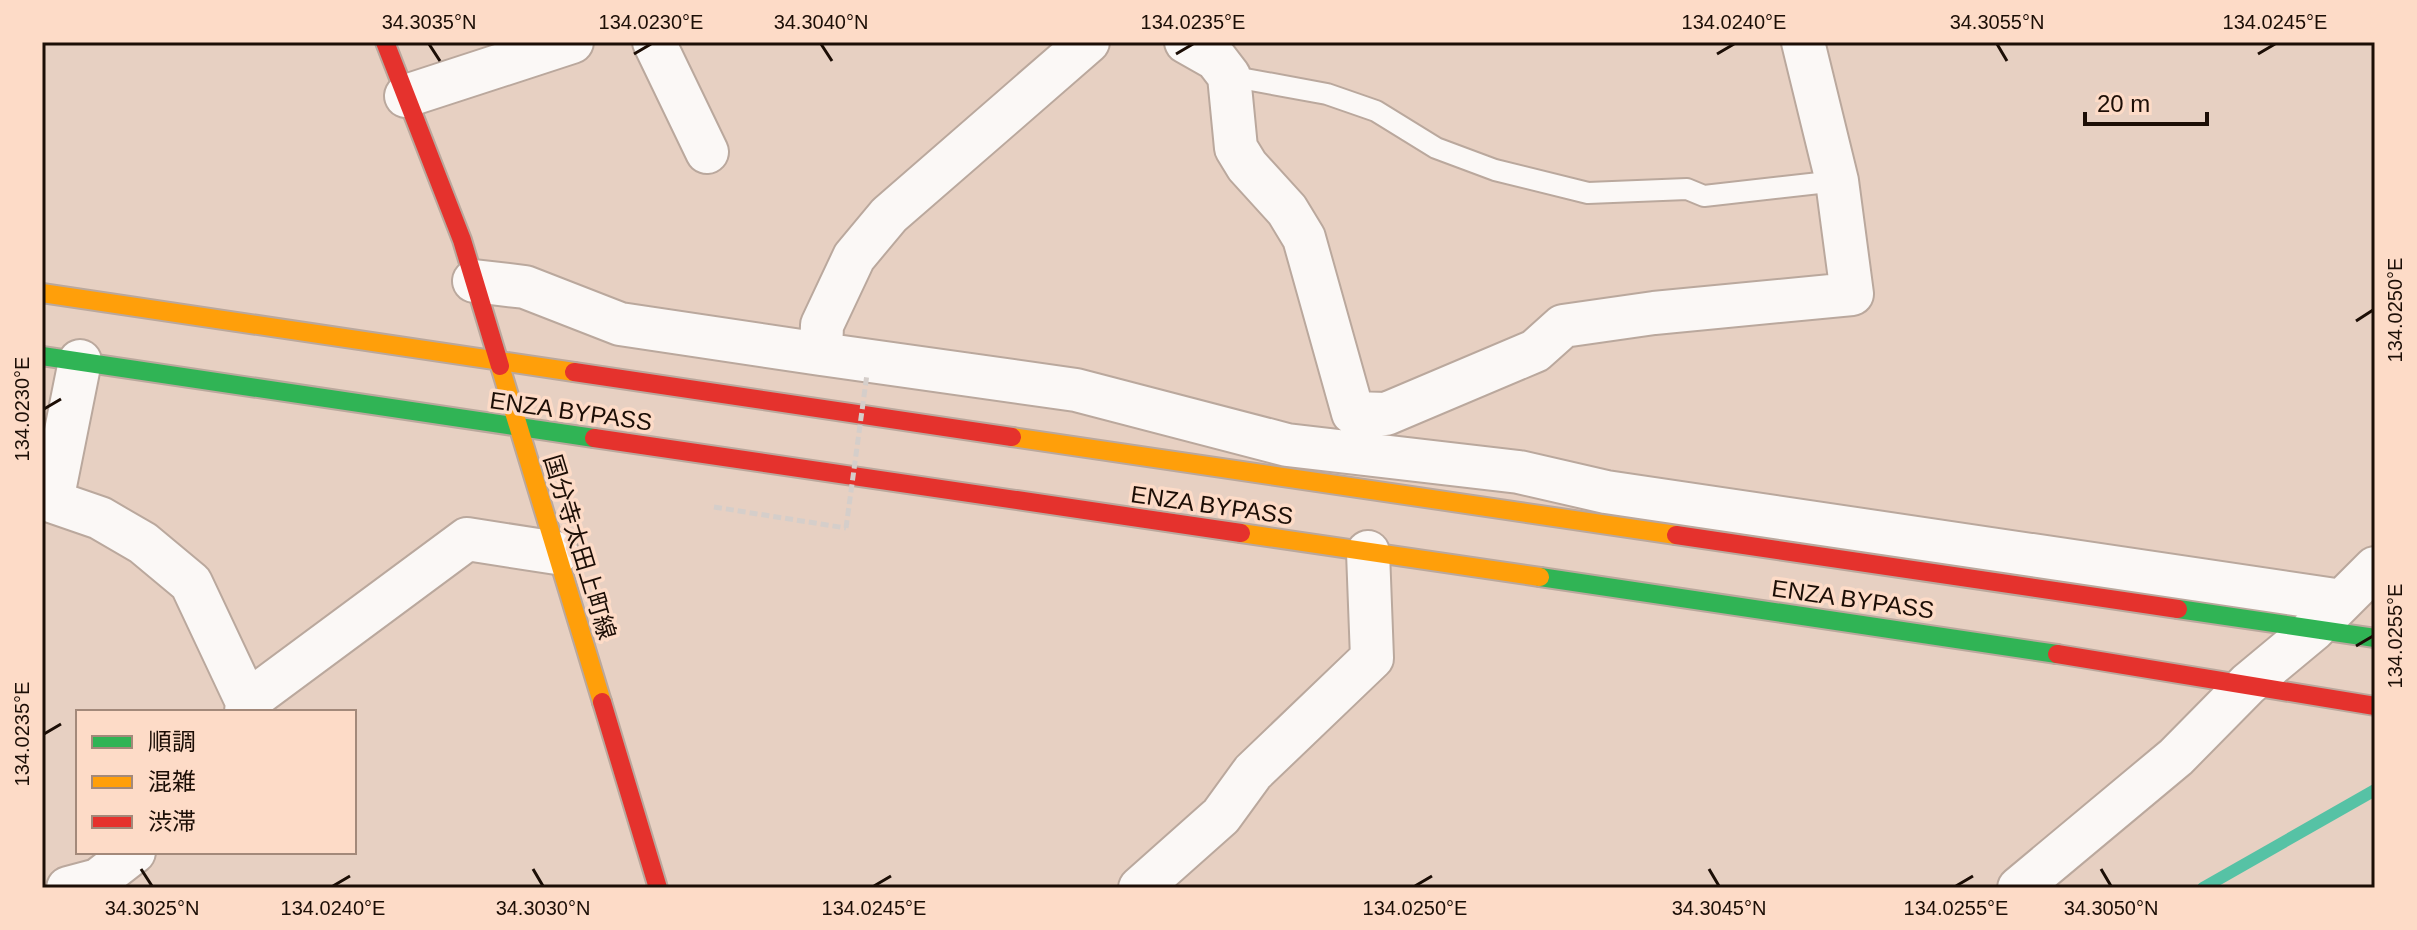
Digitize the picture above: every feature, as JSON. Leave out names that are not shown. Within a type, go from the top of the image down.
[{"type":"main road","name":"国分寺太田上町線","points":[[385,42],[462,240],[658,888]]},
{"type":"main road","name":"ENZA BYPASS","points":[[42,293],[500,361],[2328,615],[2375,638]]},
{"type":"main road","name":"ENZA BYPASS","points":[[61,358],[2248,684],[2375,706]]},
{"type":"street","points":[[406,96],[572,42]]},
{"type":"street","points":[[654,42],[707,152]]},
{"type":"street","points":[[821,354],[822,325],[854,257],[889,215],[1088,42]]},
{"type":"street","points":[[1186,42],[1216,59],[1229,76],[1236,148],[1247,166],[1287,210],[1304,238],[1353,413],[1386,414],[1535,351],[1563,326],[1654,313],[1852,294],[1837,181],[1803,42]]},
{"type":"street","points":[[474,281],[525,287],[620,324],[1076,390],[1287,445],[1519,472],[1606,492],[2328,615]]},
{"type":"street","points":[[61,358],[47,500],[100,518],[143,543],[191,583],[246,707],[467,539],[557,553]]},
{"type":"street","points":[[1140,888],[1221,816],[1253,772],[1372,658],[1368,552]]},
{"type":"street","points":[[2019,888],[2176,757],[2248,684],[2328,615],[2375,568]]},
{"type":"street","points":[[89,885],[131,854]]},
{"type":"lane","points":[[1229,76],[1327,94],[1376,111],[1436,148],[1495,170],[1588,193],[1687,189],[1704,196],[1837,181]]},
{"type":"path","points":[[714,507],[846,528],[867,374]]},
{"type":"waterway","points":[[2203,888],[2375,790]]},
{"type":"traffic: fast","points":[[42,356],[594,438]]},
{"type":"traffic: fast","points":[[1540,577],[2057,654]]},
{"type":"traffic: fast","points":[[2178,609],[2375,638]]},
{"type":"traffic: slow","points":[[42,293],[574,372]]},
{"type":"traffic: slow","points":[[500,366],[602,702]]},
{"type":"traffic: slow","points":[[1012,437],[1676,535]]},
{"type":"traffic: slow","points":[[1241,533],[1540,577]]},
{"type":"traffic: jam","points":[[385,42],[462,240],[500,366]]},
{"type":"traffic: jam","points":[[574,372],[1012,437]]},
{"type":"traffic: jam","points":[[594,438],[1241,533]]},
{"type":"traffic: jam","points":[[1676,535],[2178,609]]},
{"type":"traffic: jam","points":[[2057,654],[2375,706]]},
{"type":"traffic: jam","points":[[602,702],[658,888]]}]
